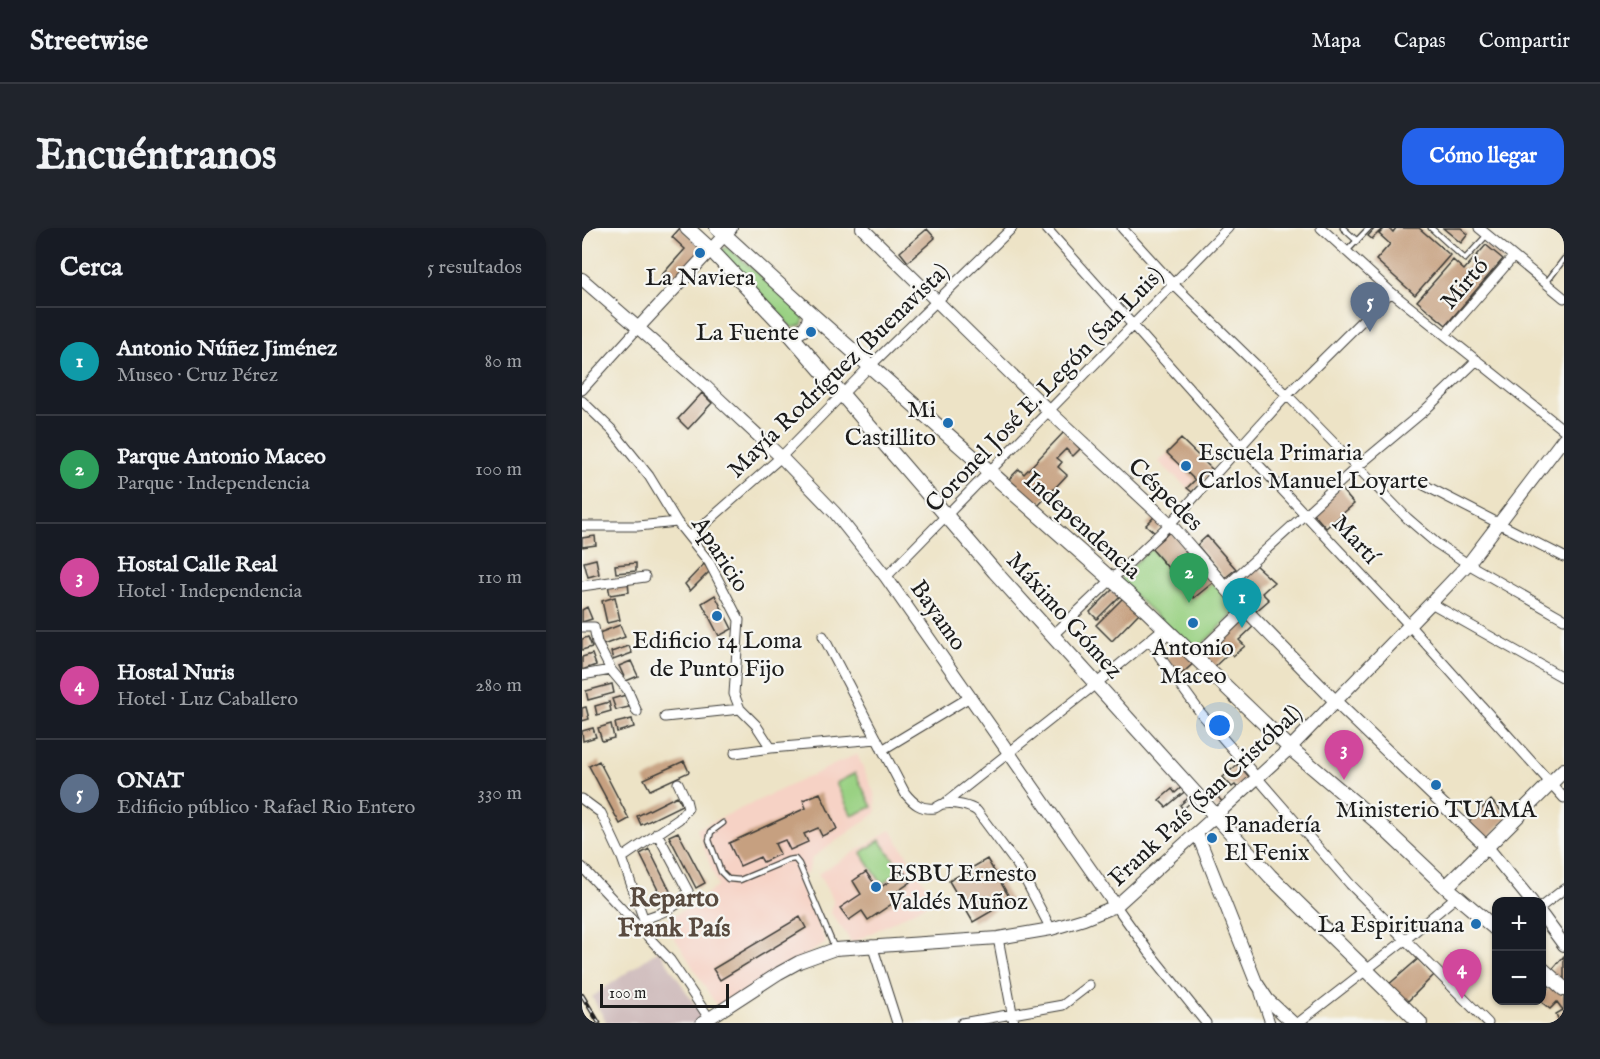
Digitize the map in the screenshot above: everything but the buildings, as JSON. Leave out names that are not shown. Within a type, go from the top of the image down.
[{"type":"main road","name":"Máximo Gómez","points":[[687,228],[711,250],[790,334],[947,517],[1270,876],[1420,1023]]},
{"type":"main road","name":"Independencia","points":[[724,230],[810,313],[1112,580],[1290,748],[1376,821],[1451,892],[1492,926]]},
{"type":"main road","points":[[790,334],[798,333],[807,327],[810,322],[810,313]]},
{"type":"main road","points":[[1451,892],[1486,846],[1564,770]]},
{"type":"main road","points":[[1546,973],[1564,989]]},
{"type":"street","name":"Céspedes","points":[[862,228],[1049,411],[1170,524],[1245,610],[1335,701],[1486,846],[1528,897]]},
{"type":"street","name":"Mayía Rodríguez (Buenavista)","points":[[690,537],[781,457],[870,366],[1012,228]]},
{"type":"street","name":"Martí","points":[[1046,228],[1240,445],[1409,625],[1564,798]]},
{"type":"street","points":[[1122,228],[1173,284],[1422,530],[1468,564],[1564,619]]},
{"type":"street","name":"Coronel José E. Legón (San Luis)","points":[[886,577],[1228,228]]},
{"type":"street","points":[[1321,228],[1390,291],[1564,430]]},
{"type":"street","points":[[1479,228],[1564,298]]},
{"type":"street","points":[[582,390],[711,250],[724,230]]},
{"type":"street","name":"Mirtó","points":[[1445,335],[1513,256]]},
{"type":"street","name":"Bayamo","points":[[582,279],[706,387],[781,457],[835,513],[886,577],[1116,906],[1206,1023]]},
{"type":"street","points":[[1053,635],[1170,524],[1287,395],[1390,291]]},
{"type":"street","points":[[1225,587],[1357,467],[1424,411],[1477,360]]},
{"type":"street","name":"Aparicio","points":[[582,401],[612,430],[649,476],[677,522],[709,562],[739,620],[734,694],[740,710]]},
{"type":"street","name":"Frank País (San Cristóbal)","points":[[705,1021],[779,973],[799,962],[835,949],[998,938],[1051,928],[1084,919],[1116,906],[1290,748],[1431,603],[1468,564],[1564,438]]},
{"type":"street","points":[[1424,485],[1564,557]]},
{"type":"street","points":[[582,526],[638,526],[677,522]]},
{"type":"street","points":[[582,586],[645,577]]},
{"type":"street","points":[[1431,603],[1564,678]]},
{"type":"street","points":[[1195,658],[1245,610]]},
{"type":"street","points":[[582,627],[594,627],[597,643],[611,670],[627,689],[637,712]]},
{"type":"street","points":[[823,636],[905,793],[914,803],[932,808],[944,804],[1150,639],[1166,630]]},
{"type":"street","points":[[1160,657],[1159,646],[1166,630]]},
{"type":"street","points":[[1150,639],[1160,657],[1200,712],[1350,884],[1488,1023]]},
{"type":"street","points":[[582,675],[611,670]]},
{"type":"street","points":[[882,750],[970,697]]},
{"type":"street","points":[[665,717],[740,710],[756,725],[771,748]]},
{"type":"street","points":[[735,753],[877,740]]},
{"type":"street","points":[[622,858],[679,819],[688,808],[678,783]]},
{"type":"street","points":[[582,798],[601,813],[622,858],[646,926],[645,934]]},
{"type":"street","points":[[944,804],[971,807],[977,811],[1018,866],[1051,928]]},
{"type":"street","points":[[644,920],[669,910],[684,898],[688,891],[657,833]]},
{"type":"street","points":[[1197,833],[1257,982],[1270,1023]]},
{"type":"street","points":[[582,867],[670,960],[705,1021]]},
{"type":"street","points":[[1546,903],[1564,889]]},
{"type":"street","points":[[1298,1023],[1406,939],[1451,892]]},
{"type":"street","points":[[1546,920],[1564,945]]},
{"type":"street","points":[[998,938],[1012,1018]]},
{"type":"street","points":[[872,945],[897,1023]]},
{"type":"street","points":[[1257,982],[1268,1000],[1293,1023]]},
{"type":"street","points":[[962,1023],[1012,1018],[1063,1005],[1089,985]]},
{"type":"lane","points":[[1343,228],[1358,241]]},
{"type":"lane","points":[[1347,251],[1369,228]]},
{"type":"lane","points":[[1431,228],[1465,259],[1487,235]]},
{"type":"lane","points":[[1546,283],[1564,259]]},
{"type":"lane","points":[[723,823],[711,832],[709,840],[721,872],[728,879],[740,880],[788,860],[795,860],[799,864],[835,949]]},
{"type":"shaded area","name":"Escuela Primaria Carlos Manuel Loyarte","points":[[1181,439],[1213,470],[1192,492],[1159,462]]},
{"type":"shaded area","points":[[857,754],[875,795],[876,813],[812,858],[808,873],[798,877],[826,943],[718,1008],[665,922],[718,886],[697,829]]},
{"type":"shaded area","name":"ESBU Ernesto Valdés Muñoz","points":[[891,830],[935,900],[852,943],[831,913],[833,900],[818,874]]},
{"type":"shaded area","points":[[659,950],[705,1020],[699,1023],[607,1023],[592,997]]},
{"type":"green space","points":[[726,247],[805,315],[802,325],[792,328],[720,251]]},
{"type":"green space","points":[[1151,548],[1194,598],[1215,581],[1240,608],[1195,651],[1122,584],[1120,578]]},
{"type":"green space","points":[[855,773],[872,807],[852,816],[836,783]]},
{"type":"green space","points":[[880,840],[901,870],[882,884],[861,853]]},
{"type":"railway","points":[[582,995],[599,1023]]},
{"type":"place","name":"La Naviera","points":[[700,253]]},
{"type":"place","name":"La Fuente","points":[[811,332]]},
{"type":"place","name":"ONAT","points":[[1370,332]]},
{"type":"place","name":"Mi Castillito","points":[[948,423]]},
{"type":"place","name":"Escuela Primaria Carlos Manuel Loyarte","points":[[1186,466]]},
{"type":"place","name":"Parque Antonio Maceo","points":[[1189,603]]},
{"type":"place","name":"Edificio 14 Loma de Punto Fijo","points":[[717,616]]},
{"type":"place","name":"Antonio Maceo","points":[[1193,623]]},
{"type":"place","name":"Antonio Núñez Jiménez","points":[[1242,628]]},
{"type":"place","name":"Hostal Calle Real","points":[[1344,780]]},
{"type":"place","name":"Ministerio TUAMA","points":[[1436,785]]},
{"type":"place","name":"Panadería El Fenix","points":[[1212,838]]},
{"type":"place","name":"ESBU Ernesto Valdés Muñoz","points":[[876,887]]},
{"type":"place","name":"La Espirituana","points":[[1476,924]]},
{"type":"place","name":"Hostal Nuris","points":[[1462,999]]},
{"type":"district","name":"Reparto Frank País","points":[[674,912]]}]
